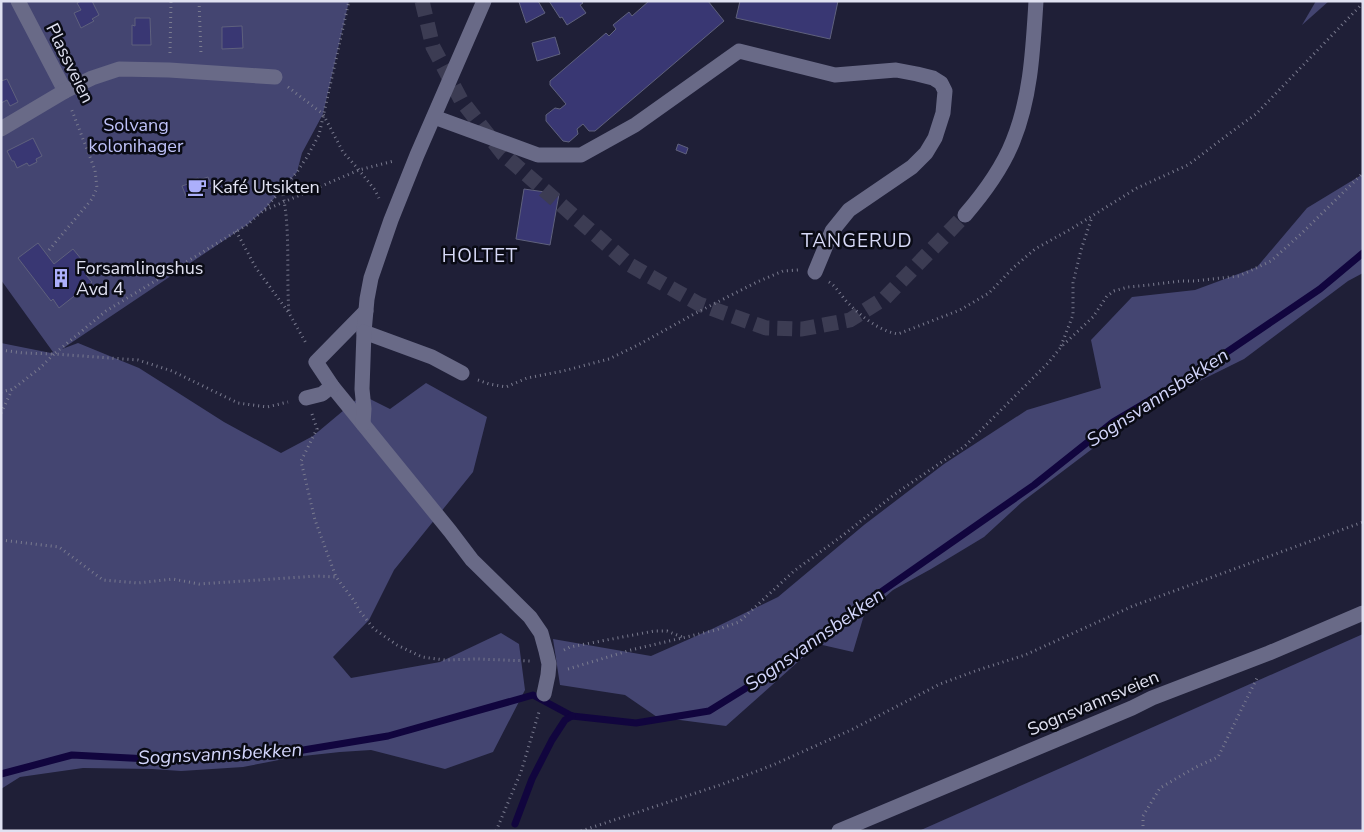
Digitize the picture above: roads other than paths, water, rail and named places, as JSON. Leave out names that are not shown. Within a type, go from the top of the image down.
[{"type":"street","name":"Plassveien","points":[[18,1],[65,91]]},
{"type":"street","points":[[363,424],[364,332],[371,278],[417,155],[484,1]]},
{"type":"street","points":[[965,215],[998,171],[1013,141],[1026,99],[1032,56],[1036,1]]},
{"type":"street","points":[[434,117],[538,155],[581,155],[635,126],[739,51],[835,74],[896,70],[933,78],[941,83],[945,91],[943,113],[935,138],[926,153],[912,167],[849,210],[832,231],[815,272]]},
{"type":"street","points":[[1,129],[65,91],[92,78],[119,69],[169,70],[275,77]]},
{"type":"street","points":[[366,311],[316,362],[332,386],[472,560],[530,617],[541,633],[548,658],[548,675],[543,699]]},
{"type":"street","points":[[364,332],[432,357],[462,373]]},
{"type":"street","points":[[306,398],[322,394],[332,386]]},
{"type":"street","name":"Sognsvannsveien","points":[[840,831],[1152,698],[1363,613]]},
{"type":"waterway","name":"Sognsvannsbekken","points":[[1,774],[72,755],[149,759],[279,754],[388,736],[533,695],[572,716],[636,723],[709,711],[796,657],[868,601],[1034,485],[1113,422],[1199,371],[1320,289],[1363,253]]},
{"type":"waterway","points":[[515,824],[532,779],[552,740],[565,720],[572,716]]},
{"type":"tunnel","points":[[422,1],[433,47],[461,100],[503,154],[630,265],[699,304],[766,328],[802,329],[850,320],[885,298],[965,215]]},
{"type":"place","name":"Kafé Utsikten","points":[[197,187]]},
{"type":"place","name":"Forsamlingshus Avd 4","points":[[61,278]]},
{"type":"district","name":"TANGERUD","points":[[857,240]]},
{"type":"district","name":"HOLTET","points":[[480,255]]},
{"type":"park label","name":"Solvang kolonihager","points":[[136,135]]}]
